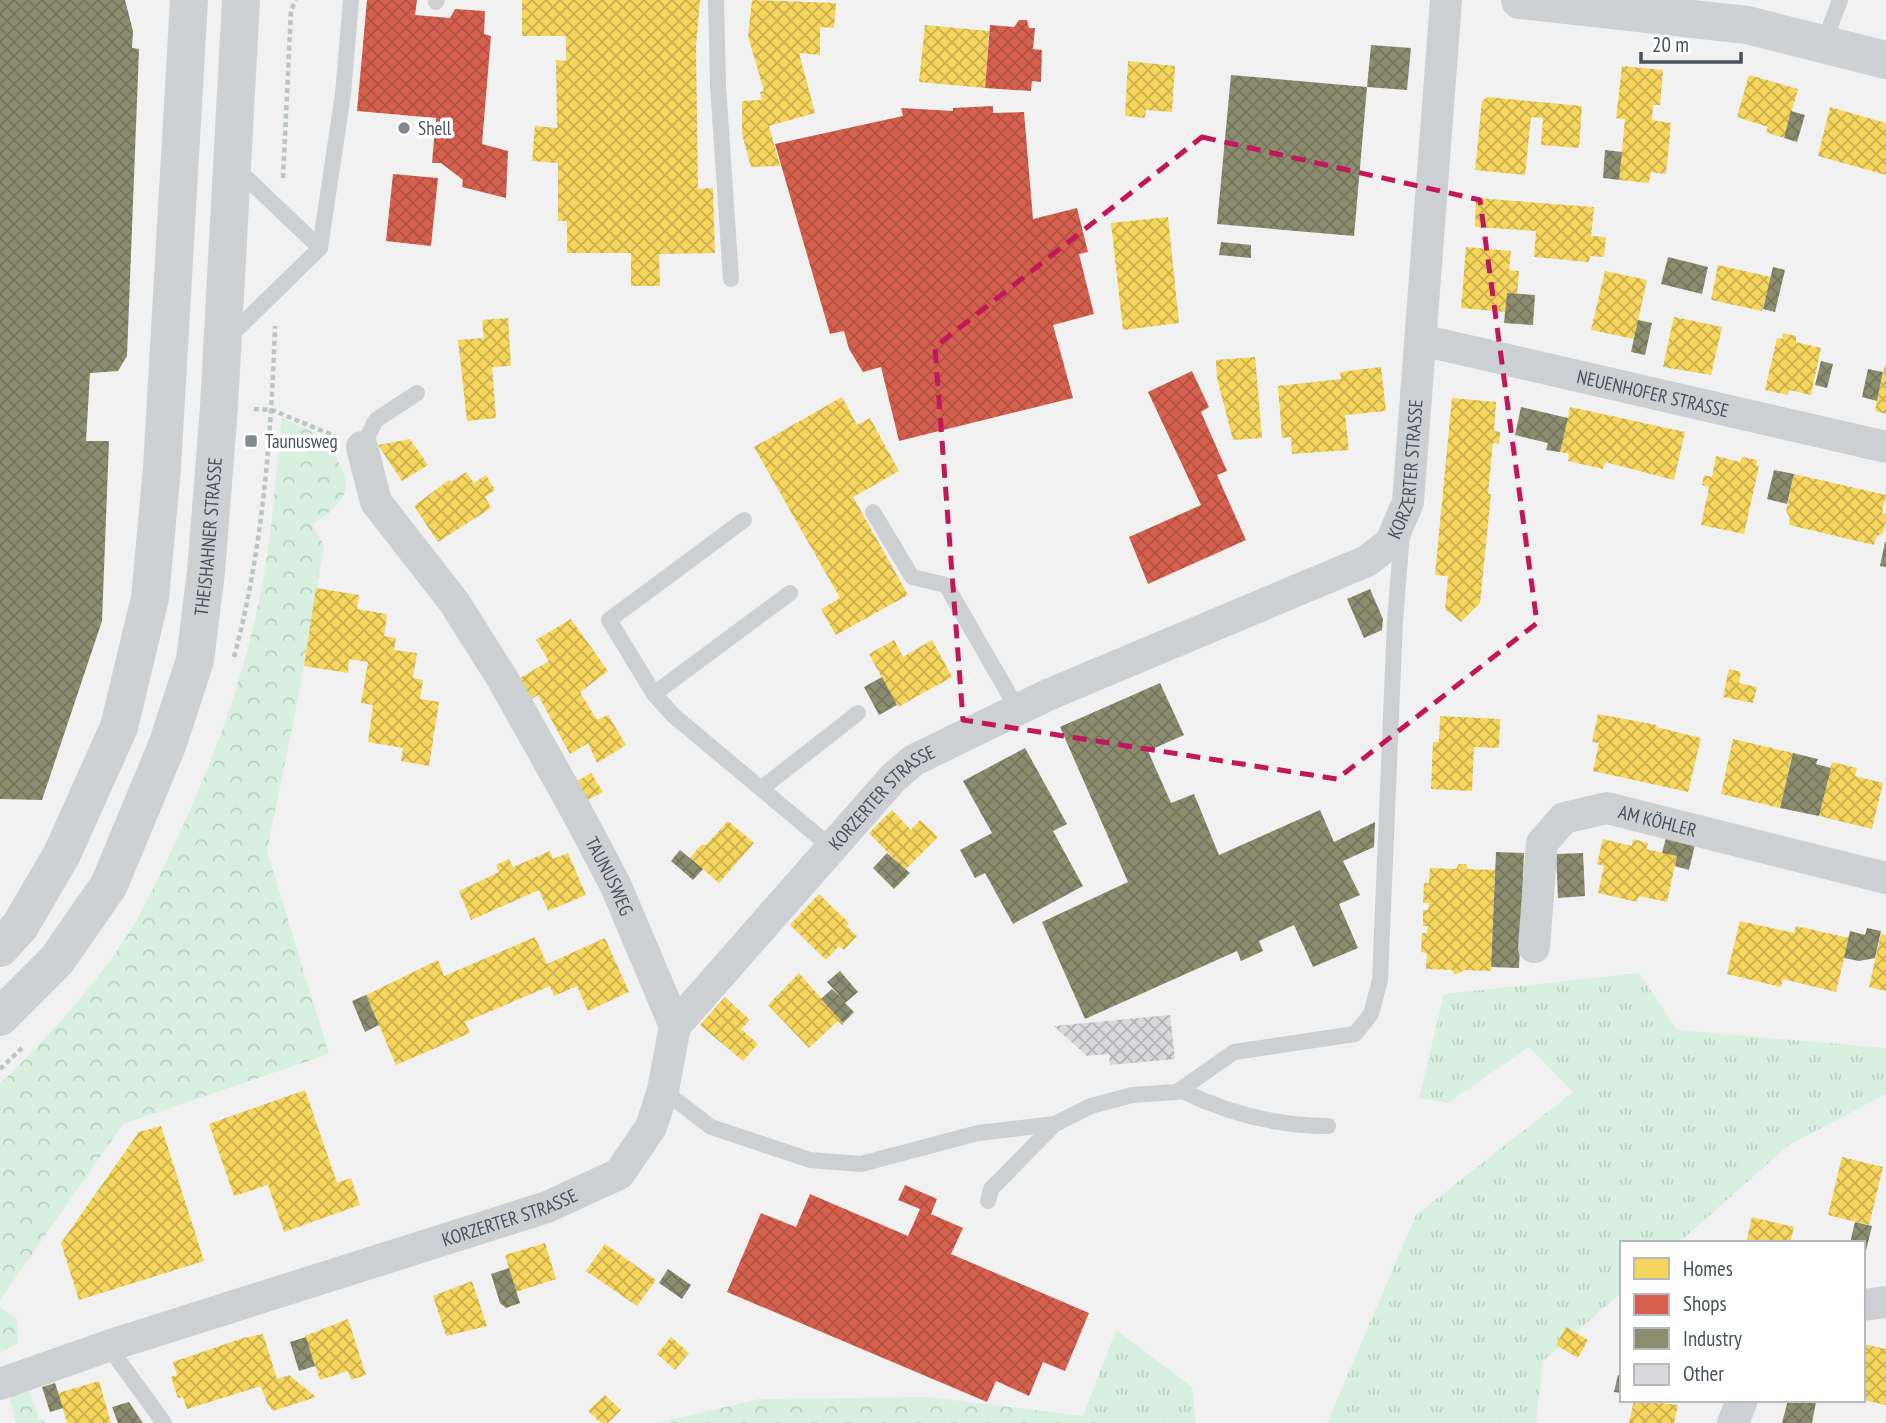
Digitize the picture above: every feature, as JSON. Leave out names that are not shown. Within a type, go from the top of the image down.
[{"type":"main road","points":[[1520,0],[1607,4],[1747,25],[1886,60]]},
{"type":"main road","points":[[0,948],[20,926],[62,854],[119,727],[150,598],[162,468],[184,8]]},
{"type":"main road","name":"THEISHAHNER STRASSE","points":[[0,1017],[57,960],[109,885],[168,743],[195,660],[206,572],[219,407],[229,182],[245,9]]},
{"type":"main road","points":[[176,198],[185,186],[205,179],[215,183],[229,182]]},
{"type":"street","name":"KORZERTER STRASSE","points":[[0,1384],[108,1346],[559,1202],[619,1174],[651,1127],[663,1090],[675,1026],[893,778],[914,760],[1017,708],[1367,561],[1391,542],[1408,502],[1446,0]]},
{"type":"street","name":"NEUENHOFER STRASSE","points":[[1421,340],[1886,447]]},
{"type":"street","name":"TAUNUSWEG","points":[[362,447],[376,502],[454,602],[502,678],[572,803],[615,884],[675,1026]]},
{"type":"street","name":"AM KÖHLER","points":[[1534,947],[1542,843],[1564,818],[1607,808],[1886,878]]},
{"type":"street","points":[[1865,1305],[1886,1302]]},
{"type":"street","points":[[1733,1423],[1741,1402]]},
{"type":"lane","points":[[222,344],[320,248],[343,94],[352,0]]},
{"type":"lane","points":[[716,0],[718,85],[731,279]]},
{"type":"lane","points":[[1824,43],[1840,0]]},
{"type":"lane","points":[[229,182],[320,248]]},
{"type":"lane","points":[[362,447],[376,419],[417,393]]},
{"type":"lane","points":[[873,512],[912,577],[946,585],[1017,708]]},
{"type":"lane","points":[[988,1201],[991,1189],[1055,1124],[1091,1106],[1118,1098],[1180,1090],[1234,1052],[1355,1034],[1371,1014],[1380,980],[1395,621],[1404,515]]},
{"type":"lane","points":[[744,520],[609,620],[654,694],[674,716],[832,848]]},
{"type":"lane","points":[[654,694],[790,593]]},
{"type":"lane","points":[[762,788],[858,713]]},
{"type":"lane","points":[[663,1090],[711,1127],[810,1160],[861,1164],[978,1133],[1055,1124]]},
{"type":"lane","points":[[1180,1090],[1211,1105],[1289,1126],[1328,1126]]},
{"type":"lane","points":[[108,1346],[164,1423]]},
{"type":"path","points":[[219,407],[272,410],[362,447]]},
{"type":"highlighted area","points":[[1202,137],[1480,200],[1537,623],[1337,779],[963,720],[935,347]]},
{"type":"green space","points":[[282,418],[329,439],[346,483],[338,504],[312,525],[324,545],[298,698],[267,851],[329,1054],[123,1124],[0,1300],[0,1084],[42,1042],[117,951],[156,884],[195,799],[234,697],[253,627],[269,538]]},
{"type":"green space","points":[[1639,973],[1677,1030],[1886,1048],[1886,1094],[1789,1145],[1680,1241],[1620,1241],[1620,1294],[1543,1361],[1536,1423],[1327,1423],[1416,1215],[1573,1092],[1529,1047],[1448,1103],[1419,1098],[1444,994]]},
{"type":"green space","points":[[0,1307],[17,1319],[18,1343],[0,1353]]},
{"type":"green space","points":[[1116,1330],[1192,1387],[1196,1423],[1098,1423],[1083,1416]]},
{"type":"green space","points":[[30,1391],[39,1420],[44,1419],[45,1423],[16,1423],[9,1395]]},
{"type":"green space","points":[[928,1397],[1083,1416],[1098,1423],[657,1423],[759,1399]]},
{"type":"building: Homes","points":[[522,0],[700,0],[696,46],[698,189],[713,188],[715,253],[659,254],[660,286],[631,286],[631,253],[567,253],[567,221],[558,221],[558,163],[532,161],[535,126],[557,128],[556,60],[566,61],[566,36],[522,36]]},
{"type":"building: Homes","points":[[752,0],[836,3],[834,28],[820,27],[820,55],[799,53],[815,113],[769,126],[780,166],[751,167],[742,134],[742,101],[762,100],[760,92],[764,91],[748,36]]},
{"type":"building: Homes","points":[[925,25],[989,31],[985,88],[919,82]]},
{"type":"building: Homes","points":[[1128,61],[1175,66],[1172,112],[1146,110],[1145,118],[1125,116]]},
{"type":"building: Homes","points":[[1622,66],[1663,70],[1660,105],[1653,105],[1652,120],[1671,123],[1666,174],[1651,172],[1649,183],[1619,180],[1625,119],[1616,118]]},
{"type":"building: Homes","points":[[1749,75],[1798,89],[1784,138],[1766,132],[1768,127],[1737,117]]},
{"type":"building: Homes","points":[[1487,97],[1582,106],[1579,148],[1541,145],[1543,118],[1531,117],[1525,175],[1475,170],[1482,101]]},
{"type":"building: Homes","points":[[1830,107],[1886,123],[1886,175],[1818,156]]},
{"type":"building: Homes","points":[[1476,198],[1594,207],[1591,236],[1606,237],[1604,257],[1590,256],[1589,262],[1534,257],[1536,231],[1475,227]]},
{"type":"building: Homes","points":[[1168,217],[1179,323],[1123,330],[1111,223]]},
{"type":"building: Homes","points":[[1466,247],[1511,251],[1509,270],[1519,271],[1517,294],[1507,293],[1505,312],[1461,308]]},
{"type":"building: Homes","points":[[1718,265],[1771,277],[1762,311],[1711,300]]},
{"type":"building: Homes","points":[[1605,271],[1647,280],[1634,339],[1591,330]]},
{"type":"building: Homes","points":[[1674,317],[1722,327],[1711,375],[1663,367]]},
{"type":"building: Homes","points":[[508,318],[511,366],[492,367],[496,418],[467,421],[458,340],[484,338],[482,320]]},
{"type":"building: Homes","points":[[1783,333],[1796,336],[1796,342],[1821,348],[1811,395],[1789,390],[1788,395],[1765,390],[1777,338],[1782,339]]},
{"type":"building: Homes","points":[[1255,357],[1262,438],[1233,440],[1217,378],[1216,360]]},
{"type":"building: Homes","points":[[1886,365],[1886,414],[1875,411]]},
{"type":"building: Homes","points":[[1381,367],[1386,411],[1345,415],[1349,450],[1292,454],[1291,437],[1282,438],[1278,386],[1341,379],[1340,372]]},
{"type":"building: Homes","points":[[842,397],[857,425],[870,418],[899,471],[853,497],[908,595],[836,635],[821,609],[840,598],[754,447]]},
{"type":"building: Homes","points":[[1452,398],[1496,402],[1494,431],[1500,432],[1499,444],[1493,443],[1488,494],[1491,494],[1480,603],[1461,622],[1445,609],[1448,576],[1435,575]]},
{"type":"building: Homes","points":[[1570,407],[1685,432],[1674,480],[1605,462],[1603,469],[1568,461],[1569,454],[1560,452]]},
{"type":"building: Homes","points":[[410,439],[428,465],[402,481],[378,445]]},
{"type":"building: Homes","points":[[1716,456],[1740,462],[1742,457],[1757,460],[1756,465],[1759,466],[1744,534],[1701,525],[1709,487],[1702,485],[1704,475],[1712,477]]},
{"type":"building: Homes","points":[[466,472],[474,483],[486,475],[495,490],[485,497],[491,508],[438,542],[414,506],[449,480],[451,482]]},
{"type":"building: Homes","points":[[1794,474],[1886,495],[1882,513],[1886,514],[1886,521],[1883,533],[1876,537],[1874,545],[1789,525],[1790,518],[1786,511]]},
{"type":"building: Homes","points":[[316,588],[359,595],[357,609],[387,614],[384,636],[396,638],[394,650],[417,653],[413,678],[423,680],[420,699],[439,702],[429,766],[401,761],[403,748],[368,742],[373,705],[361,703],[368,662],[349,659],[348,673],[304,666]]},
{"type":"building: Homes","points":[[571,619],[608,671],[580,692],[597,720],[608,715],[626,745],[597,763],[588,743],[570,754],[538,695],[530,700],[518,679],[549,661],[536,640]]},
{"type":"building: Homes","points":[[894,640],[903,657],[932,640],[952,677],[898,707],[869,654]]},
{"type":"building: Homes","points":[[1729,669],[1741,672],[1739,683],[1757,687],[1753,703],[1723,697]]},
{"type":"building: Homes","points":[[1598,714],[1657,725],[1656,727],[1701,738],[1688,792],[1593,771],[1599,743],[1592,742]]},
{"type":"building: Homes","points":[[1440,716],[1500,719],[1499,748],[1474,747],[1472,791],[1431,789],[1433,742],[1439,742]]},
{"type":"building: Homes","points":[[1733,739],[1793,753],[1780,808],[1721,794]]},
{"type":"building: Homes","points":[[1832,762],[1857,768],[1855,776],[1883,783],[1872,829],[1819,816]]},
{"type":"building: Homes","points":[[591,773],[603,792],[587,800],[576,782]]},
{"type":"building: Homes","points":[[892,810],[911,830],[920,820],[938,837],[905,870],[869,833]]},
{"type":"building: Homes","points":[[728,821],[754,843],[719,883],[690,858]]},
{"type":"building: Homes","points":[[1603,839],[1632,846],[1633,839],[1648,843],[1646,849],[1677,856],[1667,902],[1639,896],[1637,902],[1598,893],[1604,866],[1597,864]]},
{"type":"building: Homes","points":[[550,851],[553,859],[568,853],[586,895],[548,911],[539,890],[471,920],[459,891],[499,872],[496,865],[509,859],[513,867]]},
{"type":"building: Homes","points":[[1459,864],[1466,864],[1468,869],[1495,870],[1491,971],[1464,970],[1455,975],[1452,970],[1426,969],[1427,953],[1421,952],[1422,933],[1427,933],[1428,926],[1423,926],[1423,910],[1428,910],[1429,903],[1423,903],[1424,883],[1429,883],[1430,868],[1456,869]]},
{"type":"building: Homes","points":[[819,894],[849,923],[846,926],[857,936],[844,950],[839,946],[826,960],[790,925]]},
{"type":"building: Homes","points":[[1740,921],[1794,933],[1796,926],[1849,938],[1836,992],[1783,979],[1781,987],[1727,974]]},
{"type":"building: Homes","points":[[1881,934],[1886,935],[1886,991],[1869,987]]},
{"type":"building: Homes","points":[[535,937],[547,964],[605,938],[629,992],[588,1011],[577,986],[554,996],[550,986],[465,1022],[470,1033],[396,1065],[366,995],[438,960],[444,976]]},
{"type":"building: Homes","points":[[799,973],[844,1024],[838,1021],[809,1048],[768,1005]]},
{"type":"building: Homes","points":[[725,997],[750,1020],[741,1029],[758,1044],[743,1061],[700,1025]]},
{"type":"building: Homes","points":[[305,1090],[337,1183],[351,1178],[360,1205],[284,1232],[268,1185],[234,1196],[209,1124]]},
{"type":"building: Homes","points":[[161,1126],[204,1261],[79,1300],[61,1243],[139,1132]]},
{"type":"building: Homes","points":[[1842,1157],[1883,1167],[1869,1225],[1828,1215]]},
{"type":"building: Homes","points":[[1752,1217],[1794,1227],[1790,1241],[1746,1241]]},
{"type":"building: Homes","points":[[545,1243],[556,1279],[516,1292],[505,1255]]},
{"type":"building: Homes","points":[[605,1244],[656,1280],[637,1306],[586,1271]]},
{"type":"building: Homes","points":[[472,1281],[487,1326],[446,1336],[433,1296]]},
{"type":"building: Homes","points":[[348,1319],[366,1375],[351,1380],[348,1371],[320,1380],[305,1336]]},
{"type":"building: Homes","points":[[1566,1327],[1588,1340],[1578,1358],[1556,1345]]},
{"type":"building: Homes","points":[[263,1334],[277,1379],[289,1375],[316,1397],[273,1411],[261,1386],[187,1409],[183,1397],[178,1398],[171,1377],[177,1375],[173,1362],[243,1338]]},
{"type":"building: Homes","points":[[671,1337],[689,1353],[675,1370],[657,1354]]},
{"type":"building: Homes","points":[[1865,1344],[1886,1349],[1886,1405],[1865,1400]]},
{"type":"building: Homes","points":[[99,1381],[111,1423],[67,1423],[58,1393]]},
{"type":"building: Homes","points":[[605,1395],[621,1410],[608,1423],[601,1423],[588,1411]]},
{"type":"building: Homes","points":[[1634,1402],[1678,1405],[1674,1423],[1629,1423]]},
{"type":"building: Shops","points":[[367,0],[417,0],[415,15],[450,18],[455,9],[485,11],[484,34],[491,36],[482,144],[508,151],[506,198],[462,187],[463,180],[441,163],[432,163],[436,118],[357,111]]},
{"type":"building: Shops","points":[[1019,20],[1027,20],[1029,28],[1035,28],[1033,49],[1042,50],[1041,82],[1032,81],[1031,91],[985,88],[990,25],[1014,27]]},
{"type":"building: Shops","points":[[993,106],[993,113],[1024,112],[1033,219],[1077,208],[1088,252],[1079,254],[1094,314],[1053,325],[1073,398],[899,441],[881,367],[863,372],[849,349],[844,331],[830,334],[775,144],[903,116],[901,108],[953,111],[953,108]]},
{"type":"building: Shops","points":[[393,174],[438,178],[431,246],[386,241]]},
{"type":"building: Shops","points":[[1192,371],[1209,407],[1201,412],[1227,471],[1217,475],[1246,540],[1148,584],[1129,537],[1201,505],[1148,392]]},
{"type":"building: Shops","points":[[905,1185],[937,1199],[931,1214],[963,1228],[951,1254],[1089,1313],[1065,1371],[1043,1362],[1029,1396],[996,1381],[987,1402],[727,1292],[761,1213],[796,1227],[810,1194],[908,1236],[920,1209],[898,1200]]},
{"type":"building: Industry","points":[[0,0],[125,0],[133,31],[132,48],[139,49],[127,356],[118,371],[90,373],[86,441],[109,441],[102,621],[42,800],[0,799]]},
{"type":"building: Industry","points":[[1371,45],[1411,48],[1407,90],[1367,87]]},
{"type":"building: Industry","points":[[1231,75],[1367,87],[1354,236],[1217,224]]},
{"type":"building: Industry","points":[[1791,111],[1805,115],[1797,142],[1784,138]]},
{"type":"building: Industry","points":[[1605,150],[1622,152],[1619,180],[1603,178]]},
{"type":"building: Industry","points":[[1221,242],[1251,245],[1251,258],[1219,255]]},
{"type":"building: Industry","points":[[1668,257],[1708,267],[1702,294],[1661,284]]},
{"type":"building: Industry","points":[[1773,267],[1785,270],[1775,312],[1763,309]]},
{"type":"building: Industry","points":[[1507,293],[1535,295],[1533,325],[1504,323]]},
{"type":"building: Industry","points":[[1638,320],[1652,323],[1645,355],[1631,352]]},
{"type":"building: Industry","points":[[1821,361],[1833,364],[1827,388],[1815,385]]},
{"type":"building: Industry","points":[[1868,369],[1883,372],[1877,401],[1862,397]]},
{"type":"building: Industry","points":[[1521,407],[1568,418],[1560,452],[1546,450],[1548,443],[1515,435]]},
{"type":"building: Industry","points":[[1774,470],[1794,474],[1787,504],[1767,499]]},
{"type":"building: Industry","points":[[1886,542],[1886,567],[1880,566]]},
{"type":"building: Industry","points":[[1370,589],[1383,619],[1382,630],[1364,638],[1347,599]]},
{"type":"building: Industry","points":[[882,677],[897,705],[879,715],[864,687]]},
{"type":"building: Industry","points":[[1160,683],[1184,735],[1148,751],[1171,803],[1194,794],[1219,855],[1320,810],[1334,842],[1375,822],[1374,847],[1343,861],[1360,895],[1339,904],[1358,948],[1313,967],[1294,925],[1259,941],[1263,951],[1241,961],[1237,951],[1085,1019],[1042,922],[1128,882],[1060,727]]},
{"type":"building: Industry","points":[[1025,748],[1067,824],[1053,831],[1083,886],[1013,924],[985,873],[975,878],[960,850],[992,833],[963,781]]},
{"type":"building: Industry","points":[[1793,753],[1818,759],[1816,764],[1831,768],[1819,816],[1780,808]]},
{"type":"building: Industry","points":[[1667,834],[1696,840],[1689,870],[1675,866],[1677,856],[1662,853]]},
{"type":"building: Industry","points":[[680,850],[703,869],[693,880],[671,861]]},
{"type":"building: Industry","points":[[1496,852],[1524,853],[1519,968],[1491,967]]},
{"type":"building: Industry","points":[[887,853],[910,873],[894,889],[873,868]]},
{"type":"building: Industry","points":[[1583,853],[1585,896],[1558,898],[1556,854]]},
{"type":"building: Industry","points":[[1867,928],[1881,931],[1875,958],[1859,961],[1844,958],[1850,931],[1865,935]]},
{"type":"building: Industry","points":[[840,971],[858,992],[845,1003],[854,1012],[843,1023],[821,999],[832,989],[841,997],[827,982]]},
{"type":"building: Industry","points":[[366,995],[379,1025],[365,1032],[352,1001]]},
{"type":"building: Industry","points":[[1855,1222],[1872,1226],[1865,1255],[1865,1241],[1850,1241]]},
{"type":"building: Industry","points":[[509,1268],[520,1303],[506,1308],[500,1303],[491,1274]]},
{"type":"building: Industry","points":[[668,1269],[691,1285],[682,1299],[659,1283]]},
{"type":"building: Industry","points":[[306,1337],[315,1366],[299,1371],[290,1342]]},
{"type":"building: Industry","points":[[1618,1375],[1620,1376],[1620,1393],[1614,1392]]},
{"type":"building: Industry","points":[[55,1383],[63,1408],[50,1412],[42,1387]]},
{"type":"building: Industry","points":[[129,1402],[143,1423],[118,1423],[112,1407]]},
{"type":"building: Industry","points":[[1787,1402],[1816,1402],[1812,1423],[1782,1423]]},
{"type":"building: Other","points":[[1170,1015],[1175,1059],[1110,1065],[1109,1054],[1087,1056],[1054,1026]]},
{"type":"place","name":"Shell","points":[[404,128]]},
{"type":"place","name":"Taunusweg","points":[[251,441]]}]
